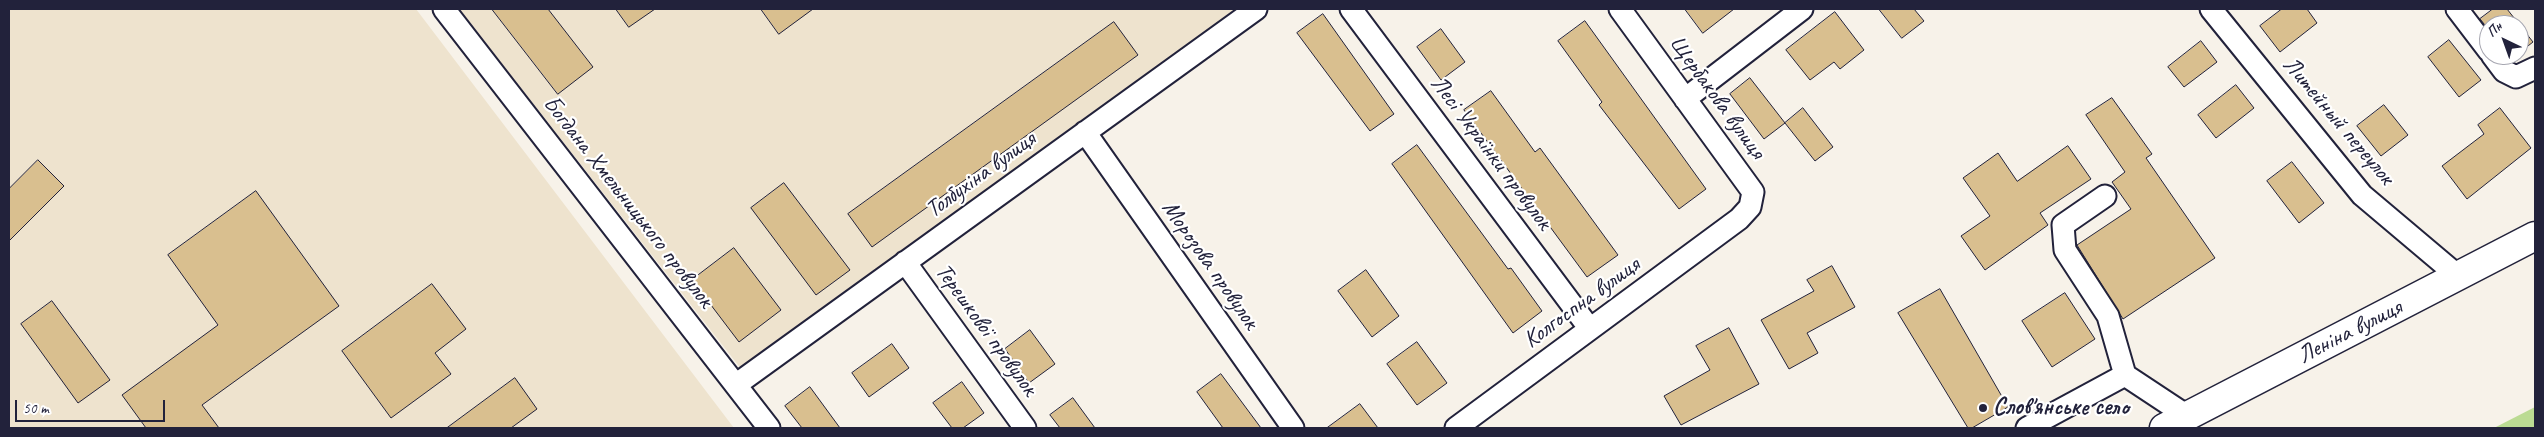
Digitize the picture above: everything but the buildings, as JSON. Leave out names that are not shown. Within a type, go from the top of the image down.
[{"type":"main road","name":"Леніна вулиця","points":[[2176,422],[2535,236]]},
{"type":"street","name":"Богдана Хмельницького провулок","points":[[444,9],[737,384],[769,428]]},
{"type":"street","name":"Толбухіна вулиця","points":[[737,384],[1256,9]]},
{"type":"street","name":"Лесі Українки провулок","points":[[1351,9],[1590,329]]},
{"type":"street","name":"Щербакова вулиця","points":[[1620,9],[1752,192],[1750,207],[1739,220]]},
{"type":"street","points":[[1685,99],[1802,9]]},
{"type":"street","name":"Литейный переулок","points":[[2211,9],[2362,195],[2458,276]]},
{"type":"street","points":[[2457,9],[2479,38]]},
{"type":"street","points":[[2500,65],[2504,71],[2516,78],[2535,68]]},
{"type":"street","name":"Морозова провулок","points":[[1085,132],[1293,428]]},
{"type":"street","points":[[2105,196],[2063,225],[2066,250],[2108,316],[2125,375],[2176,422]]},
{"type":"street","name":"Колгоспна вулиця","points":[[1456,428],[1739,220]]},
{"type":"street","name":"Терешкової провулок","points":[[905,262],[1025,428]]},
{"type":"street","points":[[2027,428],[2125,375]]},
{"type":"shaded area","points":[[9,9],[416,9],[734,428],[9,428]]},
{"type":"shaded area","points":[[459,9],[1244,9],[742,370]]},
{"type":"green space","points":[[2535,407],[2535,428],[2494,428]]},
{"type":"place","name":"Слов'янське село","points":[[1983,408]]}]
